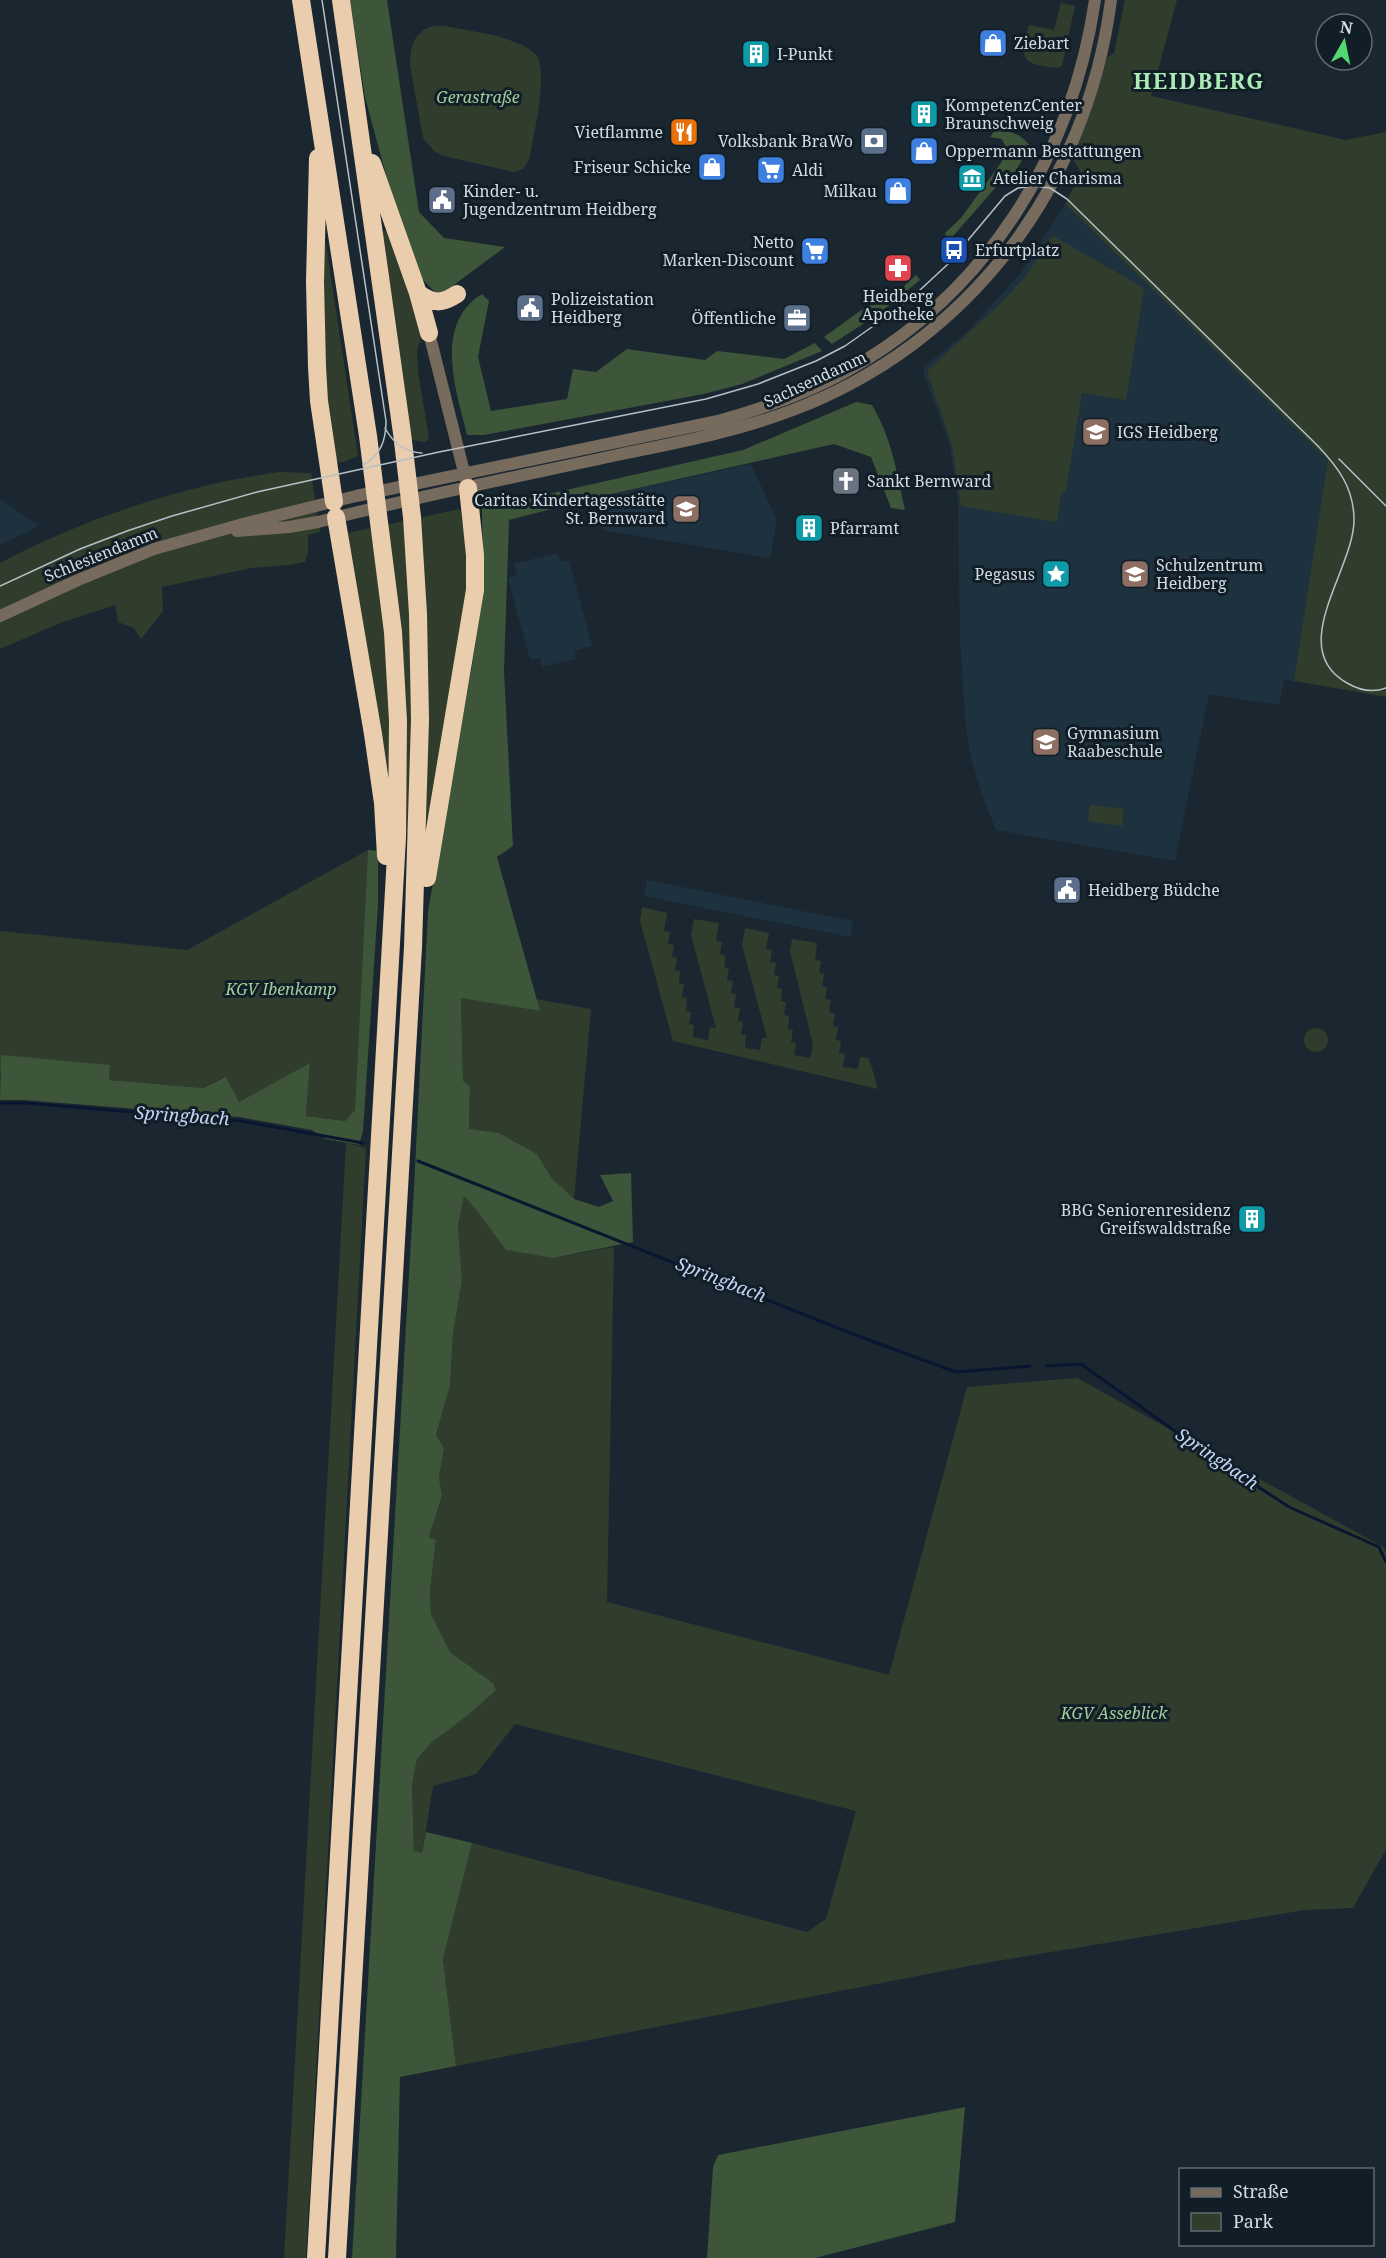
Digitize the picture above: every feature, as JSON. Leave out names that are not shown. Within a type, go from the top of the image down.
[{"type":"highway","points":[[302,0],[368,436],[393,632],[398,721],[398,802],[392,919],[316,2258]]},
{"type":"highway","points":[[337,2258],[412,947],[420,720],[416,571],[402,433],[341,0]]},
{"type":"highway","points":[[354,88],[366,128],[373,165],[418,293],[429,333]]},
{"type":"highway","points":[[320,120],[315,282],[319,401],[383,802],[386,880],[392,919]]},
{"type":"highway","points":[[418,293],[427,300],[437,302],[446,301],[457,294]]},
{"type":"highway","points":[[412,947],[424,900],[429,858],[476,590],[475,555],[466,481]]},
{"type":"highway","points":[[341,2178],[342,2258]]},
{"type":"street","name":"Sachsendamm","points":[[335,509],[358,511],[447,492],[466,481],[609,444],[754,411],[844,373],[904,334],[964,280],[1011,221],[1034,186],[1058,137],[1070,103],[1085,57],[1095,0]]},
{"type":"street","name":"Sachsendamm","points":[[335,509],[356,496],[444,478],[466,481],[725,432],[795,409],[851,384],[913,345],[946,319],[973,293],[1013,245],[1038,209],[1071,143],[1090,90],[1100,59],[1111,0]]},
{"type":"street","points":[[429,333],[466,481]]},
{"type":"street","points":[[444,478],[447,492]]},
{"type":"street","name":"Schlesiendamm","points":[[0,616],[154,549],[218,531],[289,527],[335,509]]},
{"type":"shaded area","name":"Schulzentrum Heidberg","points":[[1065,204],[1329,460],[1294,681],[1284,680],[1279,705],[1209,694],[1175,861],[996,830],[982,795],[970,754],[960,639],[958,501],[950,446],[924,375],[924,367],[971,328],[1020,274]]},
{"type":"shaded area","name":"Caritas Kindertagesstätte St. Bernward","points":[[751,464],[777,521],[770,558],[603,530],[598,497]]},
{"type":"shaded area","points":[[0,499],[39,526],[0,545]]},
{"type":"shaded area","points":[[557,553],[560,562],[569,560],[592,646],[574,651],[576,659],[542,667],[540,658],[530,660],[508,578],[517,575],[514,564]]},
{"type":"shaded area","points":[[647,880],[853,921],[850,937],[644,896]]},
{"type":"green space","points":[[350,0],[387,0],[419,212],[444,238],[505,247],[439,296],[418,275],[387,179],[365,97]]},
{"type":"green space","points":[[1125,0],[1177,0],[1151,96],[1346,140],[1386,132],[1386,697],[1294,681],[1328,460],[1065,204],[1081,173],[1072,157],[1099,85],[1106,58],[1114,53]]},
{"type":"green space","points":[[1061,3],[1075,6],[1062,66],[1053,68],[1034,64],[1025,57],[1024,52],[1029,25],[1054,30]]},
{"type":"green space","name":"Gerastraße","points":[[434,26],[500,37],[522,45],[536,55],[540,63],[541,90],[529,160],[523,169],[514,172],[444,156],[434,151],[423,138],[410,58],[414,40],[427,28]]},
{"type":"green space","points":[[996,129],[1015,134],[1030,146],[1014,174],[996,187],[948,242],[945,233],[961,218],[1008,153],[1002,139],[990,137]]},
{"type":"green space","points":[[389,230],[423,330],[417,351],[418,372],[429,438],[426,442],[411,440],[381,232]]},
{"type":"green space","points":[[1053,236],[1144,288],[1126,400],[1082,393],[1066,491],[1061,495],[1057,522],[961,506],[952,445],[927,371],[1000,304],[1025,277]]},
{"type":"green space","points":[[326,244],[358,456],[344,462],[333,463],[321,358],[321,245]]},
{"type":"green space","points":[[916,275],[920,280],[877,315],[832,344],[824,337],[885,293],[903,287]]},
{"type":"green space","points":[[482,294],[489,301],[478,357],[491,411],[567,399],[573,369],[596,372],[627,349],[705,360],[717,351],[784,359],[815,343],[822,351],[742,384],[704,394],[484,435],[467,435],[454,379],[453,340],[457,322],[467,307]]},
{"type":"green space","points":[[856,402],[872,405],[879,418],[893,456],[905,510],[891,508],[871,457],[834,444],[598,497],[509,520],[504,671],[513,846],[497,857],[540,1011],[461,998],[463,1081],[470,1086],[469,1129],[499,1133],[537,1154],[551,1177],[574,1199],[599,1207],[613,1201],[600,1175],[631,1173],[633,1242],[553,1258],[506,1250],[464,1196],[458,1226],[462,1280],[453,1334],[450,1386],[436,1435],[444,1448],[439,1477],[442,1496],[429,1537],[436,1540],[430,1591],[431,1614],[450,1652],[493,1683],[496,1690],[467,1716],[431,1743],[417,1759],[412,1786],[414,1851],[422,1853],[426,1832],[472,1843],[443,1959],[456,2066],[400,2077],[396,2258],[352,2258],[428,911],[483,593],[482,507],[509,503],[743,450]]},
{"type":"green space","points":[[280,472],[311,473],[320,532],[308,535],[308,552],[305,562],[251,568],[162,587],[163,611],[141,639],[134,628],[118,622],[115,605],[60,623],[0,649],[0,563],[65,532],[136,505],[209,485]]},
{"type":"green space","points":[[460,509],[468,554],[468,599],[424,860],[389,806],[343,534]]},
{"type":"green space","points":[[1090,805],[1124,809],[1122,826],[1088,821]]},
{"type":"green space","name":"KGV Ibenkamp","points":[[368,850],[355,1110],[345,1121],[306,1116],[310,1064],[239,1102],[225,1077],[203,1088],[108,1080],[110,1065],[0,1072],[0,931],[187,950]]},
{"type":"green space","points":[[368,850],[378,851],[378,905],[363,1131],[359,1145],[326,1139],[312,1130],[239,1117],[0,1100],[1,1055],[110,1065],[109,1080],[203,1088],[226,1077],[239,1102],[310,1063],[306,1116],[345,1121],[355,1110]]},
{"type":"green space","points":[[642,907],[667,913],[664,931],[670,932],[668,944],[674,945],[672,957],[677,958],[675,970],[680,971],[679,983],[684,984],[682,997],[687,998],[686,1011],[691,1012],[689,1024],[694,1025],[693,1037],[708,1040],[710,1027],[716,1028],[691,935],[694,919],[719,923],[716,941],[722,942],[720,954],[726,956],[724,967],[729,969],[727,980],[733,981],[731,993],[736,994],[734,1007],[740,1008],[738,1021],[743,1022],[741,1034],[746,1035],[745,1048],[760,1050],[762,1038],[767,1038],[742,945],[745,928],[769,933],[766,949],[772,950],[770,962],[776,963],[774,975],[779,976],[777,988],[782,989],[781,1001],[786,1002],[784,1015],[789,1016],[788,1029],[793,1030],[791,1042],[796,1043],[794,1055],[810,1058],[813,1045],[790,951],[792,939],[817,943],[815,960],[821,961],[819,973],[824,974],[822,986],[827,988],[825,999],[831,1000],[829,1012],[835,1014],[833,1026],[838,1027],[836,1040],[841,1041],[839,1053],[845,1054],[843,1067],[858,1069],[860,1057],[869,1058],[878,1089],[673,1041],[640,921]]},
{"type":"green space","points":[[461,997],[539,1011],[536,999],[591,1009],[574,1199],[551,1177],[537,1154],[499,1133],[469,1130],[470,1086],[463,1082]]},
{"type":"green space","points":[[1316,1028],[1321,1029],[1327,1035],[1327,1045],[1321,1051],[1316,1052],[1311,1051],[1305,1045],[1304,1040],[1305,1035],[1311,1029]]},
{"type":"green space","points":[[346,1143],[366,1148],[306,2258],[284,2258]]},
{"type":"green space","name":"KGV Asseblick","points":[[464,1195],[478,1212],[553,1258],[614,1247],[607,1602],[889,1675],[967,1387],[1077,1378],[1383,1547],[1386,1553],[1386,1849],[1353,1908],[1305,1910],[979,1964],[456,2066],[443,1959],[472,1843],[807,1932],[826,1919],[856,1811],[515,1724],[476,1774],[433,1786],[422,1854],[414,1852],[412,1786],[417,1759],[431,1743],[467,1716],[493,1683],[450,1652],[431,1614],[430,1591],[436,1540],[429,1537],[442,1496],[439,1477],[444,1448],[436,1436],[450,1386],[453,1334],[462,1280],[458,1226]]},
{"type":"green space","points":[[965,2107],[955,2222],[815,2258],[707,2258],[713,2167],[718,2155]]},
{"type":"waterway","name":"Springbach","points":[[0,1103],[25,1103],[241,1121],[363,1143]]},
{"type":"waterway","name":"Springbach","points":[[418,1161],[850,1333],[956,1372],[1030,1366]]},
{"type":"waterway","name":"Springbach","points":[[1046,1366],[1081,1364],[1190,1442],[1289,1507],[1379,1547],[1386,1562]]},
{"type":"tram line","points":[[322,0],[386,421],[385,434],[378,452],[363,465]]},
{"type":"tram line","points":[[0,586],[80,549],[127,531],[257,492],[439,452],[706,399],[758,384],[816,361],[845,346],[906,303],[948,264],[1005,196],[1018,188],[1034,186],[1050,188],[1067,199],[1317,445],[1338,470],[1348,488],[1354,520],[1351,540],[1327,607],[1322,629],[1322,650],[1330,668],[1347,683],[1366,690],[1386,688]]},
{"type":"tram line","points":[[385,428],[400,446],[422,453]]},
{"type":"tram line","points":[[1339,459],[1386,506]]},
{"type":"place","name":"Ziebart","points":[[993,43]]},
{"type":"place","name":"I-Punkt","points":[[756,54]]},
{"type":"place","name":"KompetenzCenter Braunschweig","points":[[924,114]]},
{"type":"place","name":"Vietflamme","points":[[684,132]]},
{"type":"place","name":"Volksbank BraWo","points":[[874,141]]},
{"type":"place","name":"Oppermann Bestattungen","points":[[924,151]]},
{"type":"place","name":"Friseur Schicke","points":[[712,167]]},
{"type":"place","name":"Aldi","points":[[771,170]]},
{"type":"place","name":"Atelier Charisma","points":[[972,178]]},
{"type":"place","name":"Milkau","points":[[898,191]]},
{"type":"place","name":"Kinder- u. Jugendzentrum Heidberg","points":[[442,200]]},
{"type":"place","name":"Erfurtplatz","points":[[954,250]]},
{"type":"place","name":"Netto Marken-Discount","points":[[815,251]]},
{"type":"place","name":"Heidberg Apotheke","points":[[898,268]]},
{"type":"place","name":"Polizeistation Heidberg","points":[[530,308]]},
{"type":"place","name":"Öffentliche","points":[[797,318]]},
{"type":"place","name":"IGS Heidberg","points":[[1096,432]]},
{"type":"place","name":"Sankt Bernward","points":[[846,481]]},
{"type":"place","name":"Caritas Kindertagesstätte St. Bernward","points":[[686,509]]},
{"type":"place","name":"Pfarramt","points":[[809,528]]},
{"type":"place","name":"Pegasus","points":[[1056,574]]},
{"type":"place","name":"Schulzentrum Heidberg","points":[[1135,574]]},
{"type":"place","name":"Gymnasium Raabeschule","points":[[1046,742]]},
{"type":"place","name":"Heidberg Büdche","points":[[1067,890]]},
{"type":"place","name":"BBG Seniorenresidenz Greifswaldstraße","points":[[1252,1219]]},
{"type":"district","name":"HEIDBERG","points":[[1199,81]]}]
